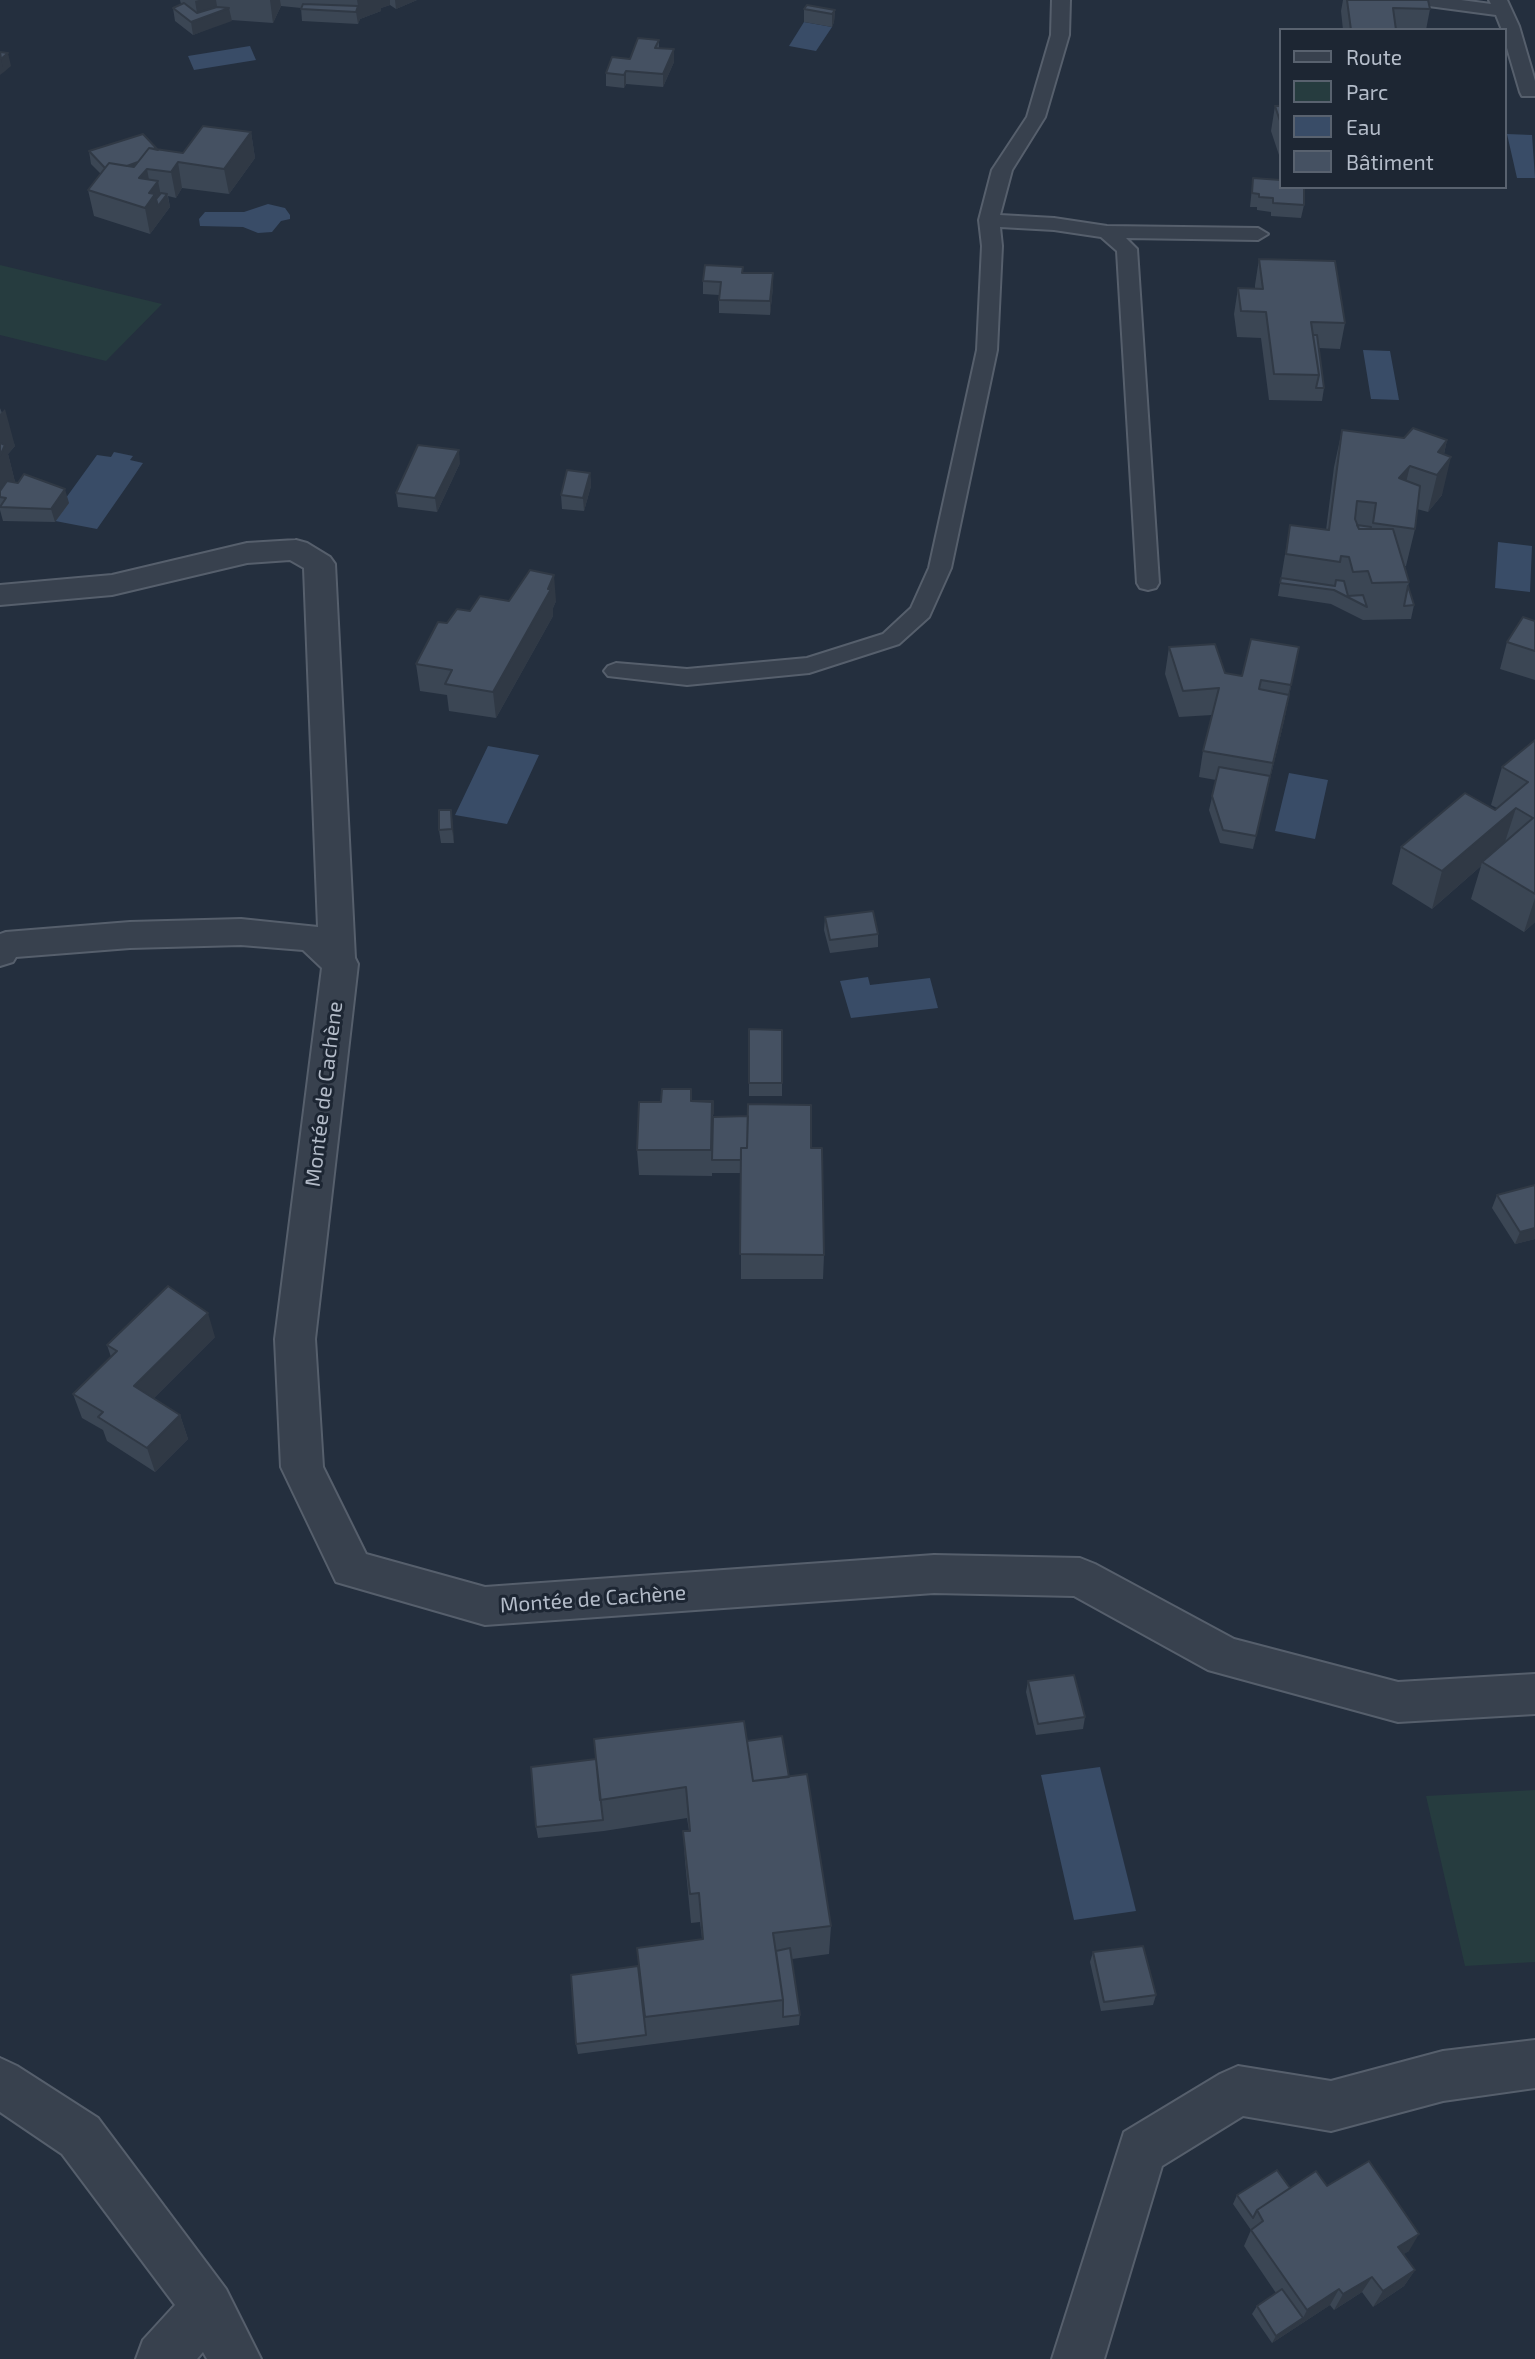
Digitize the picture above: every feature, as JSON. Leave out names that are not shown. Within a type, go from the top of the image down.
[{"type":"street","name":"Montée de Cachène","points":[[0,595],[112,585],[247,553],[296,550],[319,564],[337,961],[340,964],[295,1339],[302,1467],[351,1569],[485,1605],[934,1574],[1080,1577],[1224,1656],[1398,1702],[1535,1694]]},
{"type":"street","points":[[0,953],[6,945],[131,935],[242,932],[313,938],[337,961]]},
{"type":"street","points":[[1078,2359],[1142,2150],[1238,2091],[1331,2106],[1443,2076],[1535,2064]]},
{"type":"street","points":[[0,2083],[80,2136],[208,2308],[235,2359]]},
{"type":"street","points":[[162,2359],[208,2308]]},
{"type":"lane","points":[[616,671],[687,677],[809,665],[891,639],[921,612],[940,568],[986,350],[992,246],[989,220],[1002,170],[1036,117],[1060,35],[1061,0]]},
{"type":"lane","points":[[1421,0],[1501,5],[1529,92]]},
{"type":"lane","points":[[989,220],[1107,232],[1258,234]]},
{"type":"lane","points":[[1107,232],[1127,250],[1148,583]]},
{"type":"green space","points":[[0,265],[162,304],[106,361],[0,335]]},
{"type":"green space","points":[[1535,1790],[1535,1962],[1465,1966],[1426,1796]]},
{"type":"water","points":[[804,22],[832,27],[816,51],[789,46]]},
{"type":"water","points":[[250,46],[256,60],[194,70],[188,56]]},
{"type":"water","points":[[1507,134],[1532,135],[1535,178],[1517,178]]},
{"type":"water","points":[[268,204],[285,208],[290,215],[290,219],[281,221],[272,232],[258,233],[243,227],[200,226],[199,219],[205,212],[244,212]]},
{"type":"water","points":[[1363,350],[1390,351],[1399,400],[1371,399]]},
{"type":"water","points":[[114,452],[133,456],[130,460],[143,463],[97,529],[50,520],[97,455],[111,457]]},
{"type":"water","points":[[1498,542],[1532,546],[1530,592],[1495,588]]},
{"type":"water","points":[[488,746],[539,755],[507,824],[455,815]]},
{"type":"water","points":[[1289,773],[1328,780],[1315,839],[1275,831]]},
{"type":"water","points":[[868,977],[870,985],[930,978],[938,1008],[851,1018],[840,981]]},
{"type":"water","points":[[1100,1767],[1136,1911],[1074,1920],[1041,1775]]},
{"type":"building","points":[[1347,0],[1428,0],[1430,9],[1393,8],[1396,28],[1351,28]]},
{"type":"building","points":[[184,3],[197,13],[217,7],[229,8],[191,22],[173,8]]},
{"type":"building","points":[[303,4],[358,6],[356,12],[301,9]]},
{"type":"building","points":[[807,5],[835,10],[832,14],[804,9]]},
{"type":"building","points":[[638,38],[659,40],[655,48],[674,49],[663,74],[626,71],[624,75],[606,73],[612,57],[630,59]]},
{"type":"building","points":[[1275,106],[1280,106],[1280,121]]},
{"type":"building","points":[[203,126],[251,132],[224,169],[178,162],[171,172],[147,169],[139,178],[158,181],[149,193],[155,194],[145,208],[88,190],[109,163],[134,167],[149,148],[183,153]]},
{"type":"building","points":[[143,134],[158,150],[149,148],[138,162],[127,166],[109,163],[105,168],[89,151]]},
{"type":"building","points":[[1253,178],[1280,180],[1280,189],[1304,189],[1304,205],[1273,203],[1273,198],[1259,197],[1259,194],[1252,193]]},
{"type":"building","points":[[161,193],[167,194],[158,206],[156,199]]},
{"type":"building","points":[[1259,259],[1335,261],[1345,323],[1311,322],[1319,375],[1274,374],[1266,312],[1241,311],[1238,288],[1263,289]]},
{"type":"building","points":[[705,265],[743,267],[742,273],[773,273],[770,301],[719,300],[721,282],[703,281]]},
{"type":"building","points":[[1313,335],[1317,335],[1324,388],[1316,388],[1319,375]]},
{"type":"building","points":[[1413,428],[1447,440],[1438,452],[1451,457],[1437,475],[1410,466],[1399,478],[1420,486],[1415,529],[1373,523],[1376,503],[1357,501],[1355,519],[1359,529],[1393,529],[1409,582],[1372,583],[1368,571],[1353,572],[1349,557],[1341,556],[1340,562],[1286,554],[1290,525],[1329,530],[1342,430],[1404,438]]},
{"type":"building","points":[[0,443],[5,445],[0,456]]},
{"type":"building","points":[[418,445],[459,450],[435,498],[396,493]]},
{"type":"building","points":[[567,470],[590,473],[583,498],[561,495]]},
{"type":"building","points":[[24,474],[65,489],[51,509],[0,507],[6,498],[0,497],[0,491],[7,481],[18,483]]},
{"type":"building","points":[[1357,525],[1371,527],[1359,529]]},
{"type":"building","points":[[530,570],[554,575],[548,589],[551,589],[493,692],[445,684],[452,670],[416,664],[438,622],[447,623],[457,609],[470,611],[480,596],[509,601]]},
{"type":"building","points":[[1281,578],[1335,586],[1336,580],[1344,581],[1348,596],[1363,595],[1367,607],[1334,590],[1280,583]]},
{"type":"building","points":[[1408,586],[1414,605],[1404,606]]},
{"type":"building","points":[[1523,617],[1535,621],[1535,651],[1507,642]]},
{"type":"building","points":[[1251,639],[1299,647],[1291,685],[1261,680],[1259,689],[1289,695],[1273,763],[1203,751],[1219,688],[1183,691],[1169,647],[1215,644],[1225,673],[1242,676]]},
{"type":"building","points":[[1535,740],[1535,894],[1482,862],[1533,818],[1516,808],[1442,871],[1401,847],[1465,793],[1495,810],[1528,782],[1502,767]]},
{"type":"building","points":[[1219,767],[1270,776],[1256,836],[1223,830],[1212,796]]},
{"type":"building","points":[[439,810],[451,810],[452,829],[439,830]]},
{"type":"building","points":[[873,911],[878,934],[830,940],[825,917]]},
{"type":"building","points":[[749,1029],[782,1030],[782,1083],[749,1083]]},
{"type":"building","points":[[662,1089],[691,1089],[691,1101],[712,1102],[711,1150],[637,1150],[639,1102],[661,1102]]},
{"type":"building","points":[[748,1104],[811,1105],[811,1148],[822,1148],[824,1255],[740,1254],[741,1148],[747,1148]]},
{"type":"building","points":[[748,1116],[747,1148],[741,1148],[741,1160],[712,1160],[713,1117]]},
{"type":"building","points":[[1535,1185],[1535,1228],[1520,1232],[1497,1195]]},
{"type":"building","points":[[168,1286],[208,1313],[134,1386],[180,1415],[147,1448],[98,1417],[103,1412],[73,1394],[117,1351],[107,1345]]},
{"type":"building","points":[[1074,1675],[1085,1717],[1038,1724],[1028,1681]]},
{"type":"building","points":[[744,1721],[753,1781],[807,1774],[831,1926],[773,1933],[783,2000],[645,2017],[637,1948],[703,1939],[699,1893],[690,1894],[683,1831],[690,1831],[686,1787],[600,1800],[594,1739]]},
{"type":"building","points":[[782,1736],[789,1777],[753,1781],[747,1741]]},
{"type":"building","points":[[596,1759],[603,1820],[536,1827],[531,1767]]},
{"type":"building","points":[[1143,1946],[1156,1995],[1104,2002],[1093,1952]]},
{"type":"building","points":[[790,1948],[800,2015],[783,2017],[776,1951]]},
{"type":"building","points":[[638,1966],[646,2035],[576,2044],[571,1975]]},
{"type":"building","points":[[1369,2161],[1419,2234],[1398,2247],[1415,2270],[1383,2291],[1372,2277],[1343,2294],[1339,2289],[1307,2310],[1251,2230],[1263,2221],[1257,2210],[1316,2171],[1327,2186]]},
{"type":"building","points":[[1277,2170],[1290,2188],[1257,2210],[1253,2218],[1237,2195]]},
{"type":"building","points":[[1282,2289],[1303,2318],[1276,2336],[1257,2306]]}]
